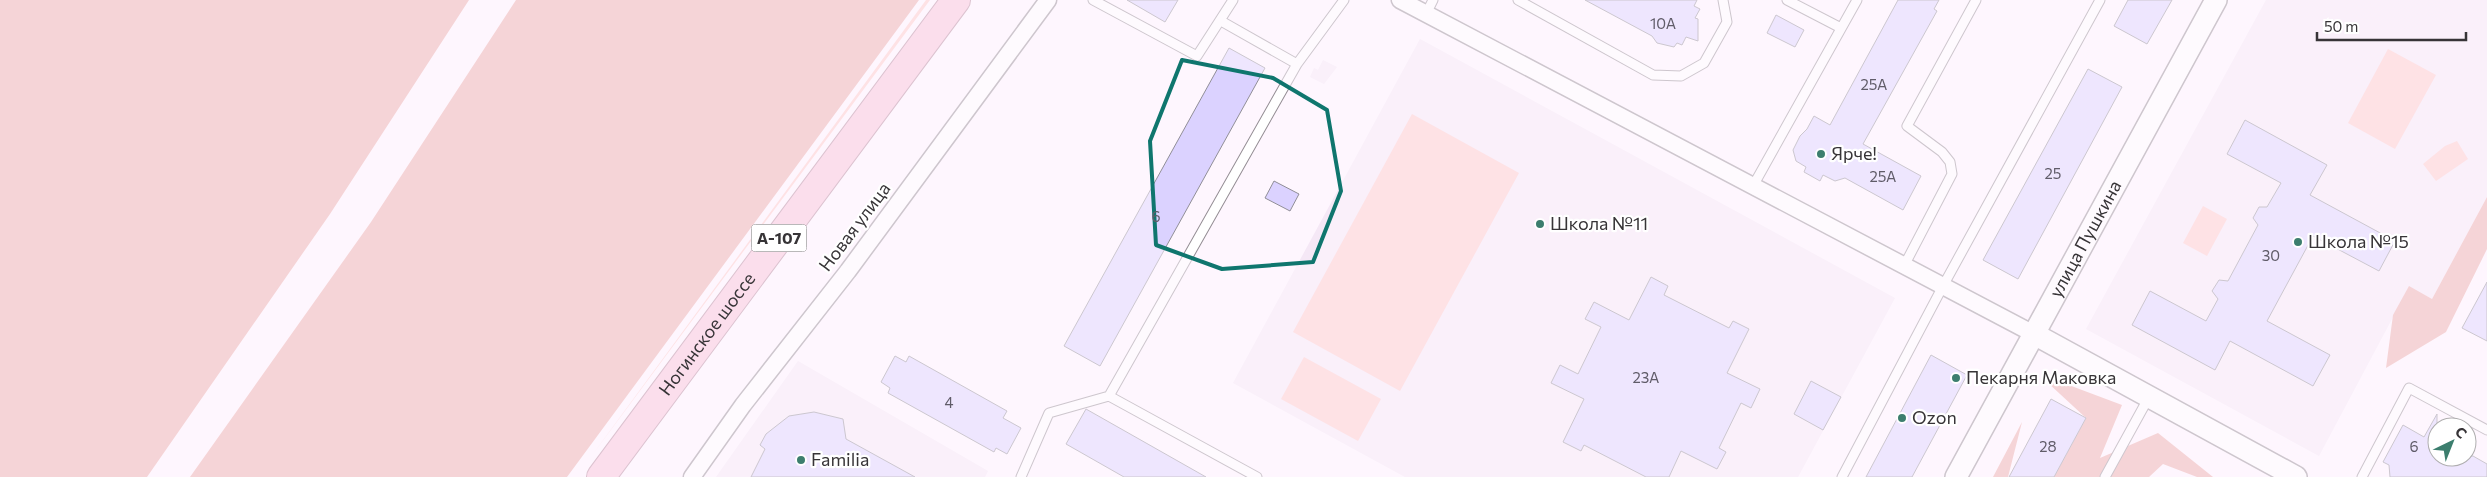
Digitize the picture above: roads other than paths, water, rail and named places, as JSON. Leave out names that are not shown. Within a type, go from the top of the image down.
[{"type":"highway","name":"Ногинское шоссе","points":[[601,477],[956,0]]},
{"type":"street","name":"Новая улица","points":[[692,477],[743,405],[848,270],[1048,0]]},
{"type":"street","points":[[1400,0],[1429,7],[1753,186],[2034,334],[2296,477]]},
{"type":"street","name":"улица Пушкина","points":[[1956,477],[2216,0]]},
{"type":"lane","points":[[1093,0],[1197,56],[1233,0]]},
{"type":"lane","points":[[1021,477],[1049,414],[1109,396],[1298,64],[1344,0]]},
{"type":"lane","points":[[1518,0],[1653,75],[1681,76],[1704,63],[1727,22],[1722,0]]},
{"type":"lane","points":[[1788,0],[1841,28]]},
{"type":"lane","points":[[1753,186],[1856,0]]},
{"type":"lane","points":[[1904,266],[1952,174],[1950,162],[1942,152],[1908,126],[1976,0]]},
{"type":"lane","points":[[1842,477],[1942,286],[2100,0]]},
{"type":"lane","points":[[1221,21],[1298,64]]},
{"type":"lane","points":[[2362,477],[2409,388],[2487,430]]},
{"type":"lane","points":[[1109,396],[1257,477]]},
{"type":"lane","points":[[2105,477],[2149,397]]},
{"type":"place","name":"Ярче!","points":[[1821,154]]},
{"type":"place","name":"Школа №11","points":[[1540,224]]},
{"type":"place","name":"Школа №15","points":[[2298,242]]},
{"type":"place","name":"Пекарня Маковка","points":[[1956,378]]},
{"type":"place","name":"Ozon","points":[[1902,418]]},
{"type":"place","name":"Familia","points":[[801,460]]}]
